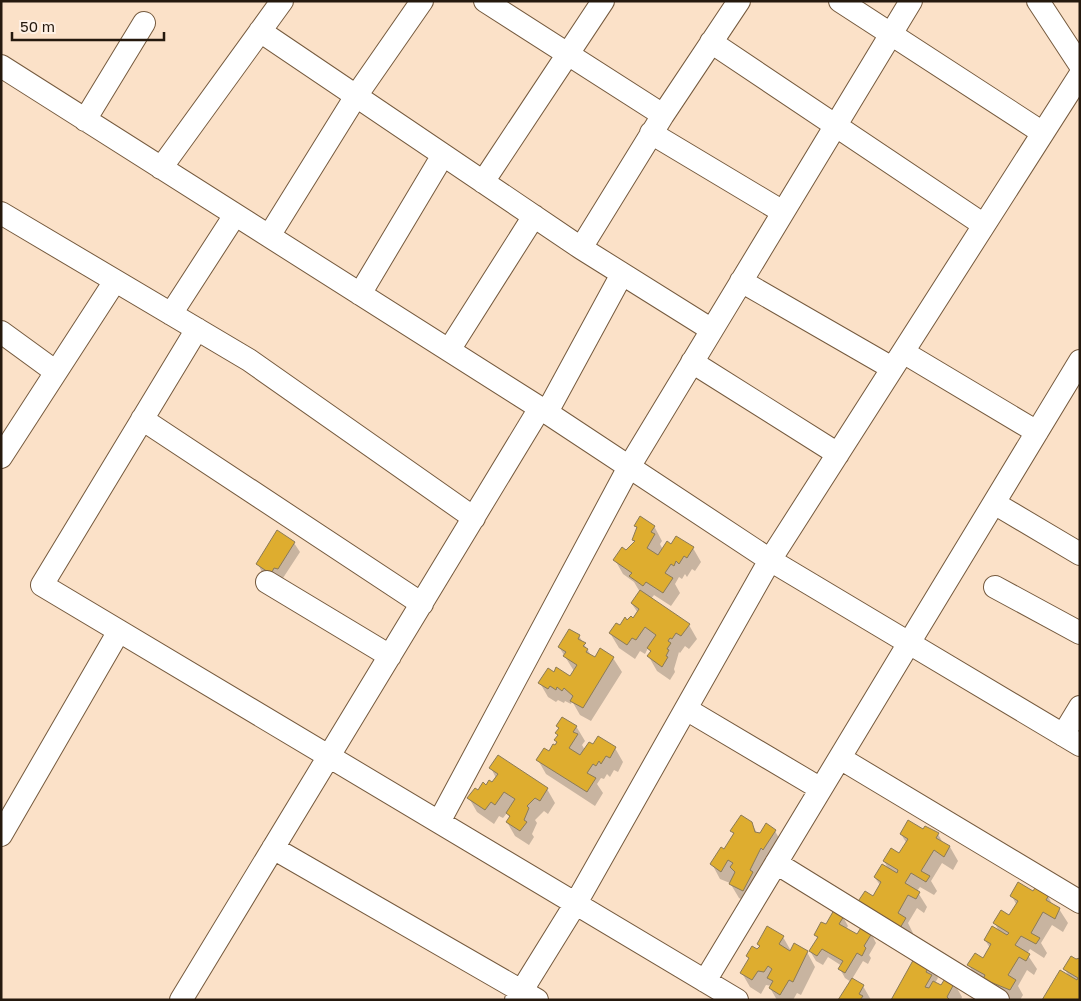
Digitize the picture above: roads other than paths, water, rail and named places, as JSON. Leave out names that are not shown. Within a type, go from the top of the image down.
[{"type":"street","points":[[162,168],[282,1]]},
{"type":"street","points":[[269,236],[356,96],[422,1]]},
{"type":"street","points":[[485,1],[568,54],[657,124],[783,212]]},
{"type":"street","points":[[483,182],[603,1]]},
{"type":"street","points":[[581,248],[657,124],[739,1]]},
{"type":"street","points":[[840,1],[1042,133]]},
{"type":"street","points":[[439,822],[629,467],[911,1]]},
{"type":"street","points":[[1038,1],[1080,65]]},
{"type":"street","points":[[85,120],[144,22]]},
{"type":"street","points":[[260,31],[581,248],[712,330]]},
{"type":"street","points":[[711,42],[984,225]]},
{"type":"street","points":[[1,66],[544,410],[770,560],[1071,740],[1080,707]]},
{"type":"street","points":[[273,848],[525,997],[770,560],[1080,75]]},
{"type":"street","points":[[360,294],[443,155]]},
{"type":"street","points":[[1,213],[249,360],[474,518]]},
{"type":"street","points":[[171,314],[235,215]]},
{"type":"street","points":[[449,350],[534,216]]},
{"type":"street","points":[[181,1000],[474,518],[544,410],[622,274]]},
{"type":"street","points":[[1,456],[115,281]]},
{"type":"street","points":[[741,281],[1037,432]]},
{"type":"street","points":[[196,329],[42,585],[576,903],[705,981],[729,998]]},
{"type":"street","points":[[1,332],[56,372]]},
{"type":"street","points":[[705,981],[1080,361]]},
{"type":"street","points":[[692,362],[838,454]]},
{"type":"street","points":[[142,419],[422,604]]},
{"type":"street","points":[[994,503],[1080,554]]},
{"type":"street","points":[[267,582],[390,656]]},
{"type":"street","points":[[995,587],[1080,633]]},
{"type":"street","points":[[1,835],[119,631]]},
{"type":"street","points":[[686,709],[821,789]]},
{"type":"street","points":[[840,758],[1080,902]]},
{"type":"street","points":[[776,863],[998,1000]]}]
